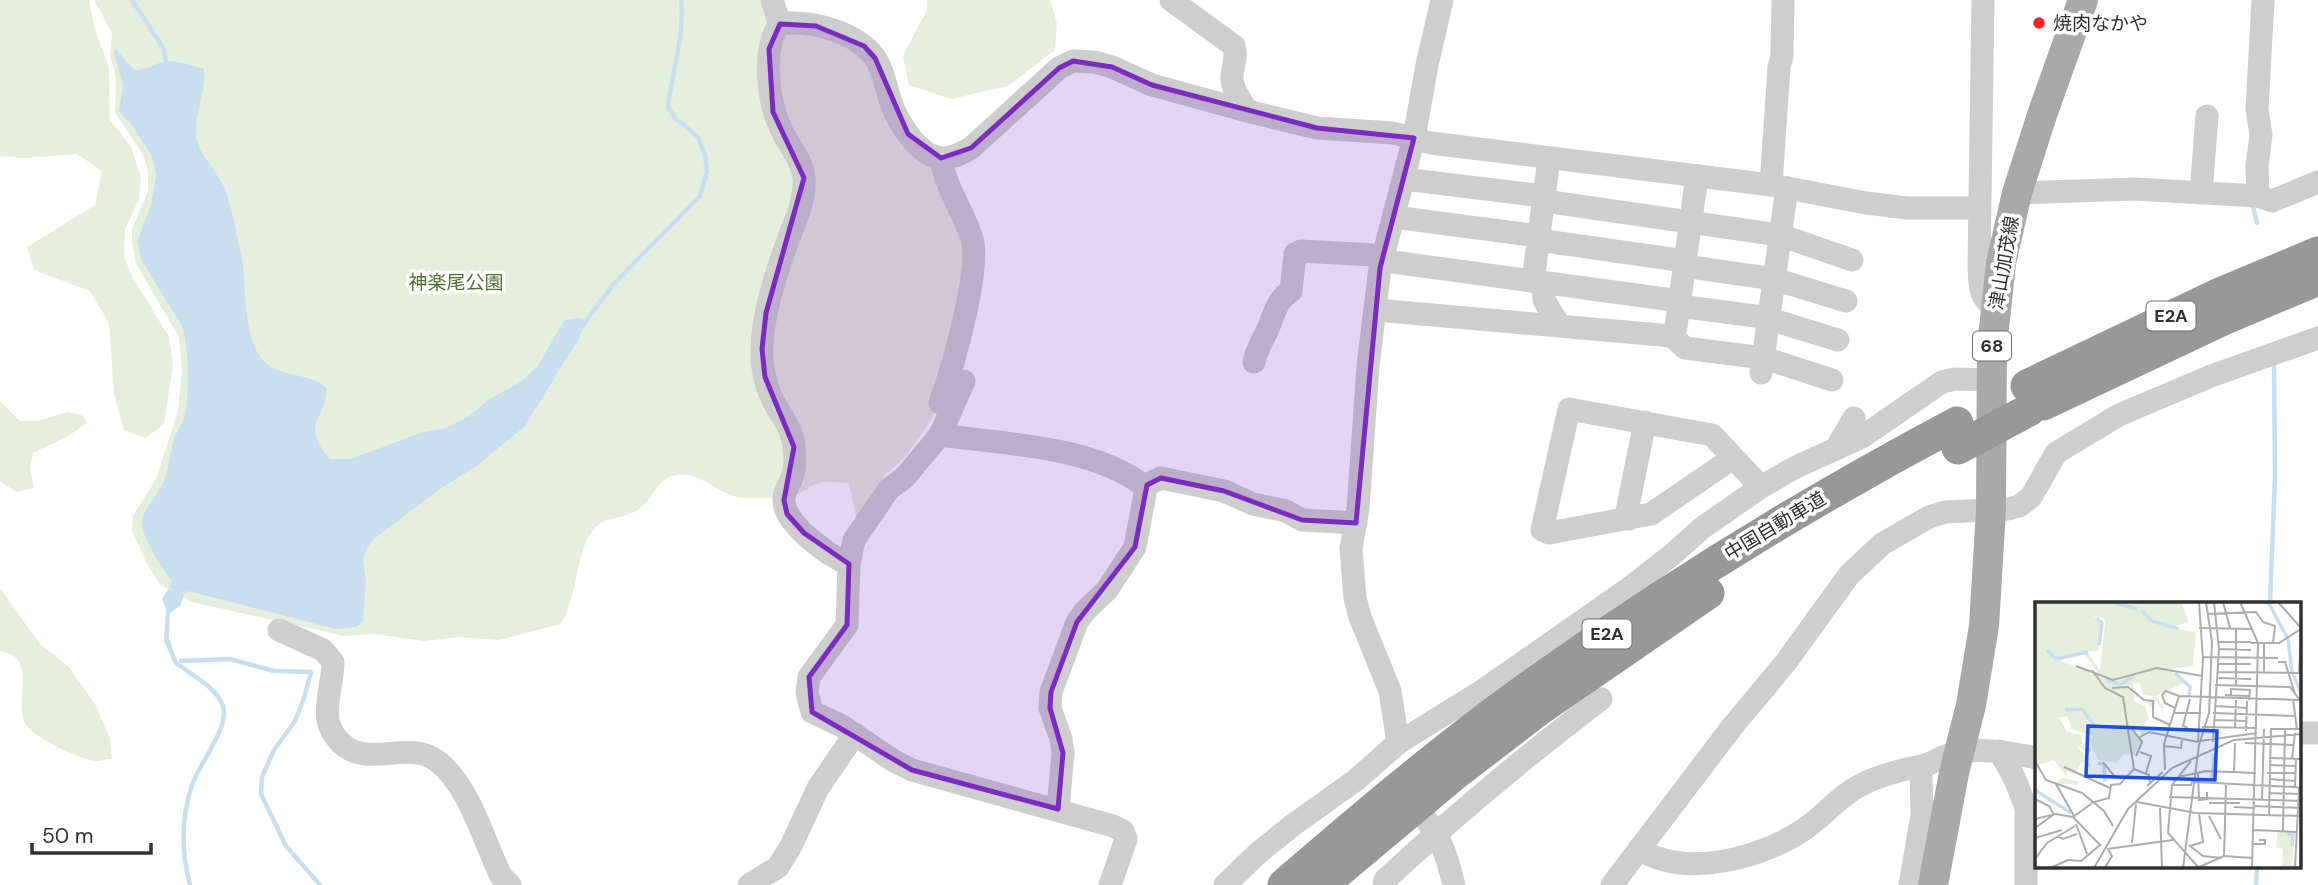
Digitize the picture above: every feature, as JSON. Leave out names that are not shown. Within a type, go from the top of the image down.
[{"type":"highway","name":"中国自動車道","points":[[1322,885],[1452,776],[1538,710],[1714,590],[1958,435],[2028,398],[2134,334],[2318,253]]},
{"type":"highway","name":"中国自動車道","points":[[2028,398],[2318,279]]},
{"type":"highway","name":"中国自動車道","points":[[1284,885],[1447,750],[1527,689],[1615,628],[1791,516],[1880,464],[1958,435]]},
{"type":"main road","name":"津山加茂線","points":[[1950,885],[1976,752],[1971,705],[1984,626],[1991,510],[1992,347],[2001,263],[2017,193],[2083,0]]},
{"type":"main road","name":"津山加茂線","points":[[1933,885],[1976,752]]},
{"type":"street","points":[[772,0],[780,23]]},
{"type":"street","points":[[1171,0],[1234,46],[1237,53],[1232,79],[1247,111]]},
{"type":"street","points":[[1398,743],[1390,691],[1360,617],[1355,597],[1351,548],[1356,523],[1368,366],[1382,258],[1414,138],[1441,0]]},
{"type":"street","points":[[1763,365],[1780,235],[1779,67],[1782,56],[1783,0]]},
{"type":"street","points":[[1983,0],[1979,208],[1981,294],[1987,304],[1996,308]]},
{"type":"street","points":[[2258,196],[2257,166],[2261,135],[2257,109],[2263,0]]},
{"type":"street","points":[[849,564],[839,560],[804,533],[787,514],[784,500],[793,474],[794,447],[789,425],[773,401],[765,377],[762,349],[766,313],[780,261],[802,198],[804,177],[800,161],[773,111],[769,49],[773,32],[780,23],[795,22],[816,26],[847,36],[864,46],[875,58],[893,110],[908,134],[926,152],[941,158],[956,156],[971,148],[1059,68],[1073,61],[1095,62],[1112,66],[1152,85],[1317,128],[1393,133],[1430,143],[1779,187],[1907,208],[1979,208]]},
{"type":"street","points":[[2201,193],[2207,116]]},
{"type":"street","points":[[880,500],[881,487],[886,477],[906,458],[938,411],[971,284],[972,240],[943,175],[941,158]]},
{"type":"street","points":[[1549,159],[1539,238],[1538,281],[1544,300],[1559,325]]},
{"type":"street","points":[[1672,335],[1676,327],[1697,176]]},
{"type":"street","points":[[1404,179],[1780,235],[1852,260]]},
{"type":"street","points":[[2017,193],[2135,189],[2258,196],[2272,201],[2318,182]]},
{"type":"street","points":[[1394,217],[1539,238],[1774,279],[1846,301]]},
{"type":"street","points":[[1254,362],[1258,347],[1267,333],[1269,320],[1283,296],[1291,291],[1295,254],[1301,251],[1382,258],[1393,262],[1679,303],[1769,318],[1838,340]]},
{"type":"street","points":[[1376,310],[1672,335],[1685,348],[1832,380]]},
{"type":"street","points":[[1612,885],[1732,727],[1786,662],[1849,575],[1865,558],[1906,529],[1929,517],[1945,512],[2019,506],[2031,497],[2056,453],[2119,415],[2211,376],[2318,338]]},
{"type":"street","points":[[1226,885],[1293,825],[1383,769],[1398,743],[1482,691],[1628,589],[1702,528],[1761,487],[1837,447],[1862,437],[1942,382],[1955,379],[1992,380]]},
{"type":"street","points":[[964,381],[940,435],[905,477],[889,489],[854,540],[849,564],[847,625],[809,677],[807,693],[812,712],[855,734],[912,770],[1058,809],[1123,831],[1126,839],[1110,885]]},
{"type":"street","points":[[1733,458],[1651,514],[1549,533],[1542,530],[1569,409],[1712,435],[1761,487]]},
{"type":"street","points":[[1837,447],[1854,418]]},
{"type":"street","points":[[1629,519],[1627,511],[1645,422]]},
{"type":"street","points":[[940,435],[1080,456],[1123,472],[1144,486],[1145,494],[1135,547],[1107,590],[1077,622],[1051,692],[1050,708],[1063,753],[1058,809]]},
{"type":"street","points":[[1144,486],[1161,478],[1224,491],[1253,504],[1286,511],[1302,520],[1356,523]]},
{"type":"street","points":[[279,630],[323,650],[333,662],[328,721],[333,736],[346,748],[357,753],[423,752],[436,760],[452,775],[478,823],[501,876],[510,885]]},
{"type":"street","points":[[1384,885],[1385,880],[1430,825],[1601,699]]},
{"type":"street","points":[[2300,733],[2318,733]]},
{"type":"street","points":[[749,885],[778,867],[791,846],[818,788],[855,734]]},
{"type":"street","points":[[1639,849],[1650,856],[1700,864],[1752,854],[1781,844],[1858,786],[1904,768],[1924,766],[1933,761],[1976,752],[2035,758]]},
{"type":"street","points":[[1976,752],[2015,779],[2026,808],[2026,885]]},
{"type":"street","points":[[1910,885],[1922,815],[1921,774],[1924,766]]},
{"type":"street","points":[[1430,825],[1445,849],[1454,885]]},
{"type":"highlighted area","points":[[780,24],[816,26],[864,46],[875,58],[908,134],[941,158],[971,148],[1059,68],[1073,61],[1112,67],[1152,85],[1317,128],[1414,138],[1380,268],[1356,523],[1302,520],[1224,491],[1161,478],[1147,485],[1135,547],[1077,622],[1051,692],[1050,708],[1063,753],[1058,809],[912,770],[812,712],[809,677],[847,625],[849,564],[804,533],[787,514],[784,500],[794,447],[765,377],[762,349],[766,313],[804,178],[773,112],[769,49]]},
{"type":"green space","points":[[0,0],[89,0],[94,26],[109,68],[110,120],[131,147],[141,177],[139,199],[125,229],[124,257],[132,276],[169,337],[173,365],[164,424],[146,438],[124,430],[114,394],[109,323],[90,291],[34,270],[27,247],[95,205],[102,171],[77,154],[24,158],[0,156]]},
{"type":"green space","name":"神楽尾公園","points":[[94,0],[767,0],[768,29],[792,30],[856,48],[918,154],[931,168],[964,238],[966,274],[941,395],[931,420],[906,456],[884,476],[875,501],[857,521],[849,483],[822,482],[797,495],[784,498],[745,498],[736,497],[693,476],[669,477],[637,511],[604,521],[594,529],[583,549],[571,601],[561,624],[499,640],[460,637],[424,641],[374,634],[344,636],[192,602],[161,585],[147,564],[132,531],[133,516],[156,479],[178,411],[182,371],[179,337],[136,264],[132,229],[148,191],[148,171],[143,155],[115,112],[116,78],[110,56],[112,33]]},
{"type":"green space","points":[[927,0],[1050,0],[1057,23],[1055,50],[1008,86],[951,99],[909,85],[903,56],[927,10]]},
{"type":"green space","points":[[0,401],[20,421],[38,421],[67,412],[82,415],[87,423],[67,437],[33,453],[30,468],[34,488],[16,492],[0,481]]},
{"type":"green space","points":[[0,588],[40,644],[69,667],[95,704],[110,738],[112,759],[96,761],[80,757],[49,743],[27,726],[23,717],[23,682],[19,662],[12,655],[0,651]]},
{"type":"water","points":[[115,48],[134,70],[168,61],[203,68],[204,82],[196,127],[197,142],[221,181],[229,202],[242,262],[250,334],[261,358],[268,365],[311,379],[327,389],[326,400],[315,429],[321,447],[330,459],[351,459],[423,432],[444,429],[469,416],[488,400],[520,382],[538,366],[564,320],[584,319],[586,324],[578,340],[525,426],[478,465],[440,489],[374,539],[367,548],[363,559],[366,582],[363,622],[355,627],[336,629],[188,591],[185,594],[180,592],[184,595],[180,606],[170,613],[169,638],[177,661],[174,664],[164,641],[166,609],[162,599],[168,589],[172,590],[169,587],[172,581],[149,545],[142,523],[144,513],[160,490],[168,470],[174,440],[184,418],[188,385],[187,359],[182,326],[142,261],[137,242],[151,205],[156,175],[152,157],[134,128],[119,111],[123,85]]},
{"type":"waterway","points":[[132,0],[164,49],[166,66]]},
{"type":"waterway","points":[[583,325],[612,286],[700,196],[707,172],[705,155],[698,137],[675,118],[668,107],[680,40],[681,0]]},
{"type":"waterway","points":[[2252,202],[2257,223]]},
{"type":"waterway","points":[[2270,602],[2275,476],[2274,363]]},
{"type":"waterway","points":[[174,659],[215,693],[223,706],[224,715],[218,735],[192,785],[186,810],[184,847],[190,885]]},
{"type":"waterway","points":[[181,661],[230,659],[274,671],[311,672],[295,721],[274,750],[262,777],[261,794],[286,846],[320,885]]},
{"type":"waterway","points":[[2256,885],[2257,868]]},
{"type":"place","name":"焼肉なかや","points":[[2039,23]]}]
